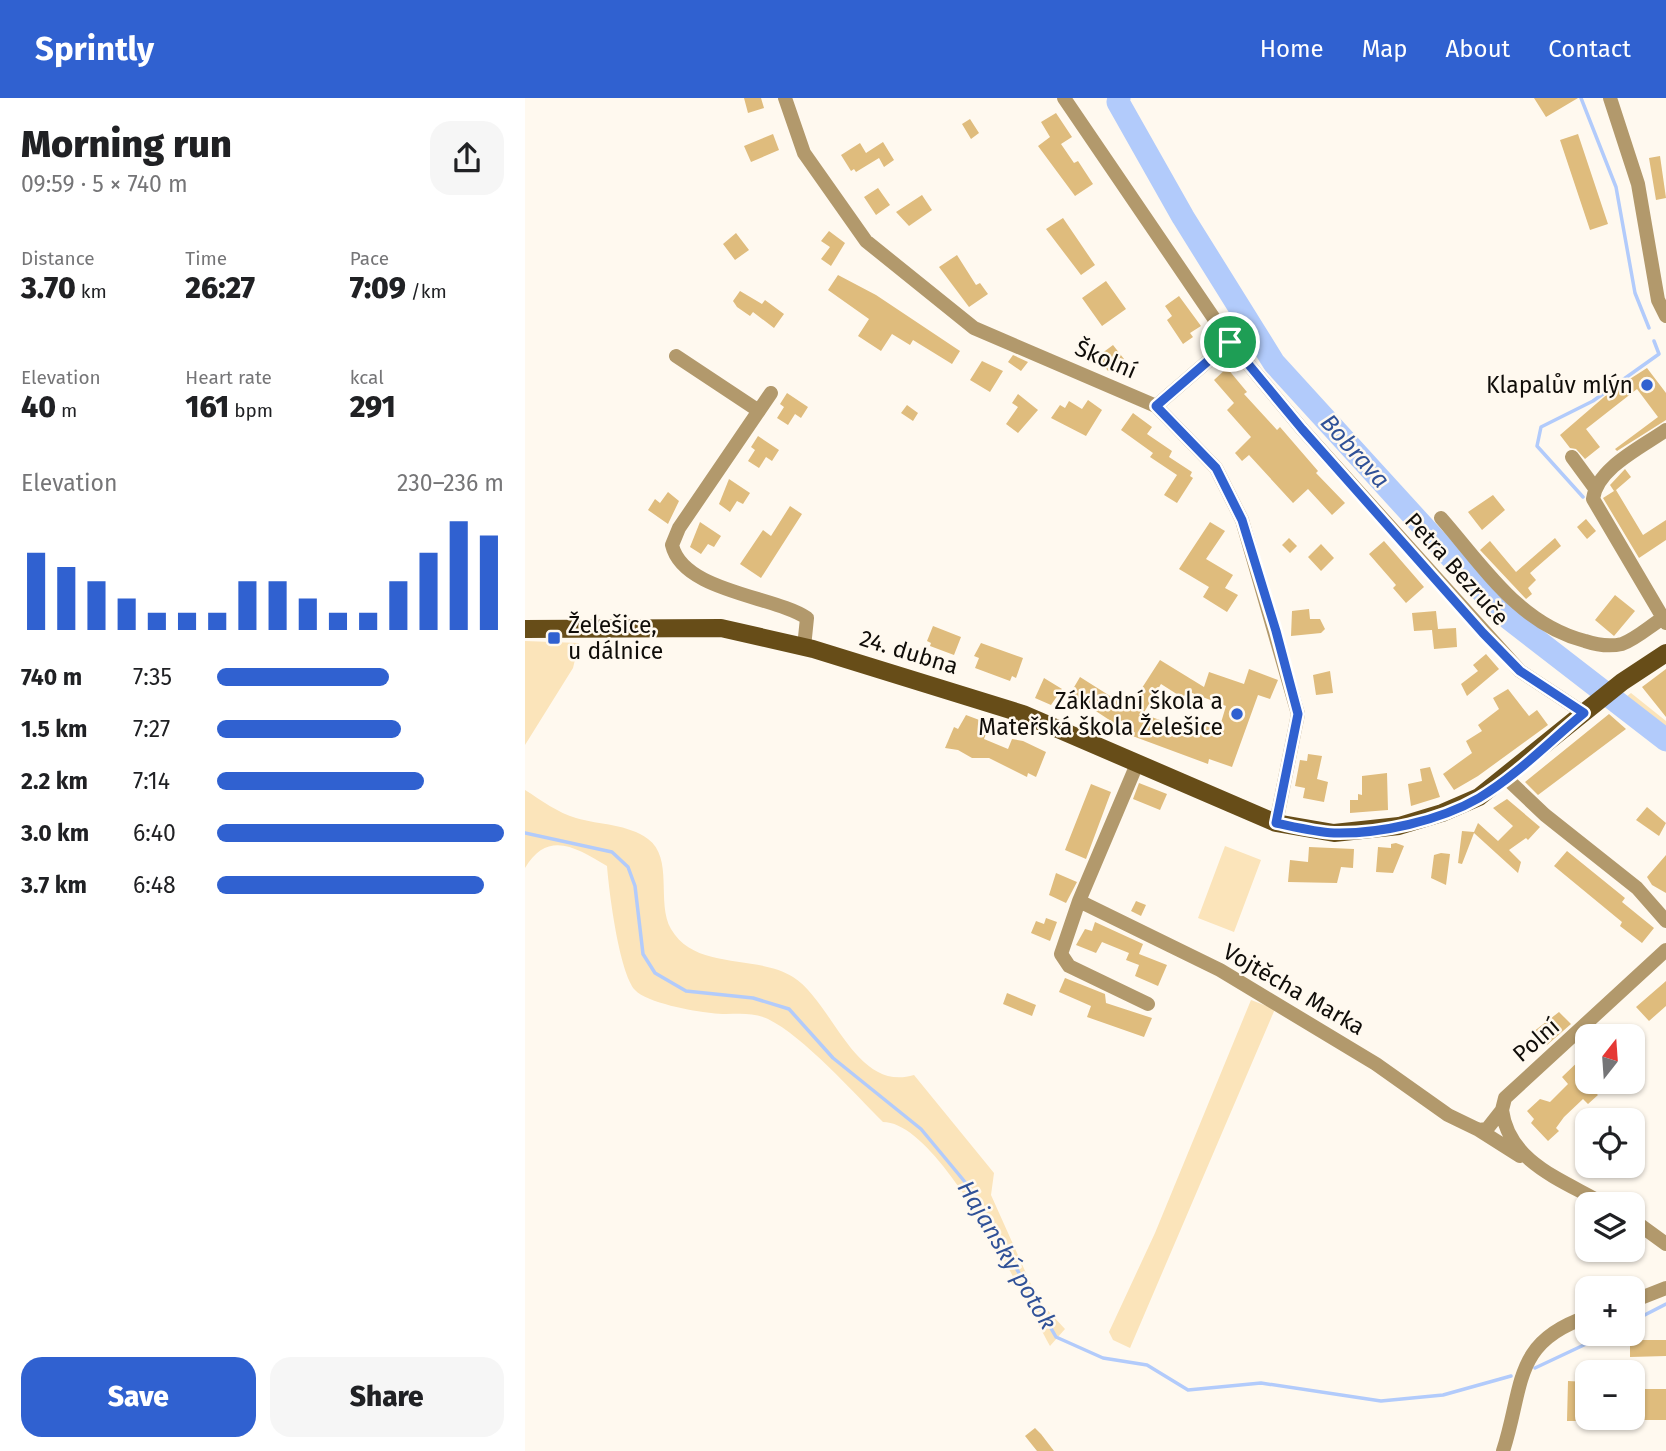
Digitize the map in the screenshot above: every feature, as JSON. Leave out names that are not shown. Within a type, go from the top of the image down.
[{"type":"main road","name":"24. dubna","points":[[525,629],[564,631],[643,626],[721,628],[804,647],[1023,714],[1276,823],[1334,833],[1399,826],[1442,813],[1479,797],[1622,682],[1666,653]]},
{"type":"street","name":"Školní","points":[[785,98],[804,153],[866,241],[974,328],[1156,406],[1216,468],[1242,520],[1298,714],[1276,823]]},
{"type":"street","name":"Petra Bezruče","points":[[1064,98],[1230,342],[1302,429],[1520,671],[1584,713]]},
{"type":"street","points":[[1610,98],[1638,184],[1653,278],[1666,316]]},
{"type":"street","points":[[1156,406],[1230,342]]},
{"type":"street","points":[[676,356],[759,411]]},
{"type":"street","points":[[771,393],[679,527],[672,545],[678,560],[709,581],[807,618],[804,647]]},
{"type":"street","points":[[1665,620],[1593,499],[1594,486],[1609,471],[1666,430]]},
{"type":"street","points":[[1572,457],[1594,486]]},
{"type":"street","name":"Petra Bezruče","points":[[1441,518],[1509,598],[1532,618],[1562,635],[1600,646],[1622,643],[1665,620]]},
{"type":"street","points":[[1137,764],[1063,943],[1064,962],[1148,1004]]},
{"type":"street","points":[[1505,778],[1545,816],[1637,888],[1666,921]]},
{"type":"street","name":"Vojtěcha Marka","points":[[1079,901],[1268,997],[1376,1064],[1448,1115],[1479,1130],[1583,1192]]},
{"type":"street","name":"Polní","points":[[1502,1110],[1505,1098],[1666,950]]},
{"type":"street","points":[[1479,1130],[1487,1129],[1502,1110]]},
{"type":"street","name":"Vojtěcha Marka","points":[[1502,1110],[1504,1128],[1524,1158]]},
{"type":"street","points":[[1645,1229],[1666,1244]]},
{"type":"street","points":[[1645,1296],[1666,1288]]},
{"type":"street","points":[[1503,1451],[1523,1376],[1541,1340],[1575,1323]]},
{"type":"shaded area","points":[[525,641],[579,643],[573,668],[525,745]]},
{"type":"shaded area","points":[[1631,693],[1666,721],[1666,747],[1613,707]]},
{"type":"shaded area","points":[[525,790],[569,816],[623,828],[648,839],[656,847],[663,869],[667,918],[671,929],[682,942],[711,957],[762,966],[793,977],[807,989],[860,1058],[876,1071],[894,1077],[914,1075],[994,1173],[991,1195],[1038,1300],[1065,1329],[1050,1346],[978,1216],[954,1180],[929,1150],[905,1130],[883,1122],[812,1051],[768,1019],[754,1015],[719,1014],[682,1008],[649,999],[635,990],[624,967],[607,866],[574,848],[553,845],[534,856],[525,868]]},
{"type":"shaded area","points":[[1225,846],[1261,860],[1234,932],[1198,918]]},
{"type":"shaded area","points":[[1251,1000],[1275,1009],[1130,1348],[1113,1340],[1109,1332],[1155,1233]]},
{"type":"building","points":[[744,98],[761,98],[764,108],[748,113]]},
{"type":"building","points":[[1534,98],[1578,98],[1546,117]]},
{"type":"building","points":[[1056,113],[1072,137],[1061,144],[1074,163],[1078,161],[1093,184],[1075,196],[1038,146],[1050,137],[1041,122]]},
{"type":"building","points":[[970,119],[979,133],[971,139],[962,124]]},
{"type":"building","points":[[773,134],[779,150],[751,162],[744,146]]},
{"type":"building","points":[[1578,134],[1608,224],[1590,230],[1560,140]]},
{"type":"building","points":[[883,142],[894,160],[884,167],[879,158],[856,172],[854,169],[851,171],[841,155],[860,143],[866,153]]},
{"type":"building","points":[[1660,156],[1666,198],[1656,200],[1649,158]]},
{"type":"building","points":[[878,188],[890,205],[876,215],[864,197]]},
{"type":"building","points":[[922,195],[932,210],[909,226],[896,212]]},
{"type":"building","points":[[1063,218],[1095,265],[1081,275],[1046,229]]},
{"type":"building","points":[[829,231],[845,243],[831,266],[821,259],[830,247],[821,241]]},
{"type":"building","points":[[736,233],[749,250],[735,260],[723,244]]},
{"type":"building","points":[[957,255],[976,285],[980,283],[988,294],[969,307],[939,267]]},
{"type":"building","points":[[838,275],[876,295],[960,351],[952,364],[913,340],[910,345],[892,334],[881,351],[858,336],[869,319],[828,290]]},
{"type":"building","points":[[1106,281],[1126,309],[1102,326],[1082,298]]},
{"type":"building","points":[[740,291],[762,304],[765,300],[784,314],[774,328],[753,312],[750,316],[737,307],[733,301]]},
{"type":"building","points":[[1179,296],[1201,326],[1190,333],[1193,337],[1183,344],[1167,320],[1172,316],[1165,306]]},
{"type":"building","points":[[1113,345],[1124,359],[1108,371],[1097,357]]},
{"type":"building","points":[[1013,355],[1028,362],[1021,371],[1008,362]]},
{"type":"building","points":[[982,361],[1003,371],[990,392],[970,380]]},
{"type":"building","points":[[1227,368],[1247,392],[1244,394],[1277,430],[1280,427],[1318,471],[1316,473],[1345,503],[1332,515],[1308,489],[1293,503],[1249,455],[1242,461],[1235,453],[1251,437],[1227,410],[1234,403],[1214,380]]},
{"type":"building","points":[[1647,368],[1666,393],[1666,420],[1617,451],[1615,449],[1658,417],[1637,389],[1586,429],[1600,447],[1585,459],[1576,449],[1570,448],[1560,435],[1611,391]]},
{"type":"building","points":[[787,393],[808,407],[801,418],[795,414],[788,425],[777,418],[784,407],[780,404]]},
{"type":"building","points":[[1018,394],[1038,410],[1018,433],[1006,424],[1018,407],[1012,403]]},
{"type":"building","points":[[1088,400],[1102,410],[1086,436],[1051,418],[1060,405],[1065,408],[1069,401],[1082,409]]},
{"type":"building","points":[[907,405],[918,413],[913,421],[901,413]]},
{"type":"building","points":[[1133,413],[1152,427],[1147,434],[1172,451],[1169,457],[1192,472],[1190,476],[1193,478],[1177,503],[1164,495],[1177,475],[1150,457],[1153,453],[1121,430]]},
{"type":"building","points":[[758,436],[779,450],[772,461],[766,457],[759,468],[748,461],[755,450],[751,447]]},
{"type":"building","points":[[1625,469],[1631,477],[1616,490],[1643,535],[1666,520],[1666,540],[1639,558],[1603,498],[1614,491],[1610,485]]},
{"type":"building","points":[[729,479],[750,493],[743,504],[737,501],[730,512],[719,504]]},
{"type":"building","points":[[668,492],[679,501],[668,524],[648,510],[655,499],[660,503]]},
{"type":"building","points":[[1493,495],[1505,510],[1482,530],[1468,512]]},
{"type":"building","points":[[790,506],[802,514],[761,578],[740,564],[763,530],[771,536]]},
{"type":"building","points":[[1586,519],[1596,531],[1587,539],[1577,527]]},
{"type":"building","points":[[700,522],[721,536],[714,547],[708,544],[701,554],[690,547]]},
{"type":"building","points":[[1210,522],[1225,531],[1206,559],[1233,575],[1225,588],[1238,595],[1227,612],[1203,597],[1209,587],[1179,569]]},
{"type":"building","points":[[1289,538],[1297,546],[1290,553],[1282,545]]},
{"type":"building","points":[[1555,538],[1561,546],[1530,573],[1536,580],[1528,588],[1532,594],[1526,599],[1480,550],[1490,541],[1516,572]]},
{"type":"building","points":[[1384,541],[1424,587],[1406,603],[1393,588],[1396,585],[1369,554]]},
{"type":"building","points":[[1321,544],[1334,558],[1321,571],[1308,557]]},
{"type":"building","points":[[1615,595],[1635,611],[1614,636],[1595,620]]},
{"type":"building","points":[[1309,609],[1310,619],[1320,619],[1325,629],[1321,633],[1291,636],[1292,611]]},
{"type":"building","points":[[1436,611],[1438,629],[1456,628],[1457,647],[1434,649],[1432,630],[1414,631],[1412,613]]},
{"type":"building","points":[[933,626],[961,637],[954,655],[930,646],[931,643],[927,641]]},
{"type":"building","points":[[981,643],[1023,658],[1016,678],[1012,676],[1010,681],[975,668],[979,658],[974,656]]},
{"type":"building","points":[[1486,654],[1499,669],[1467,696],[1461,684],[1478,671],[1473,665]]},
{"type":"building","points":[[1160,660],[1204,687],[1209,672],[1244,684],[1249,669],[1278,680],[1270,699],[1258,695],[1232,767],[1209,759],[1208,764],[1119,731],[1120,727],[1070,694],[1080,677],[1129,708]],"holes":[[[1161,684],[1183,698],[1187,691],[1226,706],[1220,726],[1207,721],[1202,735],[1143,714]]]},
{"type":"building","points":[[1666,669],[1666,717],[1642,687]]},
{"type":"building","points":[[1330,671],[1333,693],[1316,695],[1313,675]]},
{"type":"building","points":[[1044,678],[1062,689],[1051,705],[1035,698]]},
{"type":"building","points":[[1508,689],[1529,716],[1537,710],[1548,725],[1478,776],[1454,790],[1443,774],[1472,753],[1466,741],[1482,731],[1478,725],[1499,709],[1493,698]]},
{"type":"building","points":[[1609,714],[1626,729],[1538,795],[1525,782]]},
{"type":"building","points":[[966,715],[990,724],[984,739],[1008,749],[1012,739],[1023,741],[1046,752],[1036,777],[1028,773],[1027,777],[989,758],[972,758],[958,750],[945,748],[954,727],[958,729]]},
{"type":"building","points":[[1308,754],[1322,756],[1317,779],[1328,782],[1324,802],[1303,798],[1305,788],[1295,786],[1300,760],[1307,761]]},
{"type":"building","points":[[1430,767],[1440,797],[1411,806],[1408,784],[1422,781],[1420,769]]},
{"type":"building","points":[[1387,773],[1388,810],[1350,813],[1350,800],[1358,800],[1358,794],[1362,795],[1362,776]]},
{"type":"building","points":[[1139,783],[1167,794],[1160,810],[1133,799]]},
{"type":"building","points":[[1091,784],[1111,792],[1086,859],[1065,850]]},
{"type":"building","points":[[1507,799],[1540,827],[1528,840],[1526,838],[1509,850],[1521,862],[1518,873],[1474,833],[1462,864],[1458,863],[1462,831],[1474,832],[1478,823],[1498,841],[1513,826],[1493,808]]},
{"type":"building","points":[[1647,807],[1666,823],[1659,836],[1636,820]]},
{"type":"building","points":[[1391,844],[1404,846],[1393,873],[1376,872],[1378,847],[1391,848]]},
{"type":"building","points":[[1309,847],[1354,849],[1353,868],[1341,867],[1337,883],[1288,882],[1290,860],[1308,862]]},
{"type":"building","points":[[1567,851],[1625,898],[1622,902],[1654,928],[1642,943],[1620,926],[1622,922],[1554,866]]},
{"type":"building","points":[[1450,854],[1446,885],[1431,878],[1434,855]]},
{"type":"building","points":[[1666,855],[1666,893],[1652,885],[1647,877]]},
{"type":"building","points":[[1056,873],[1077,882],[1066,903],[1049,895]]},
{"type":"building","points":[[1136,901],[1146,905],[1141,916],[1131,911]]},
{"type":"building","points":[[1046,918],[1057,922],[1050,941],[1031,933],[1036,921],[1044,924]]},
{"type":"building","points":[[1095,922],[1143,944],[1139,954],[1167,965],[1158,986],[1135,976],[1139,965],[1126,960],[1129,953],[1102,942],[1096,953],[1076,945],[1085,929],[1092,931]]},
{"type":"building","points":[[1065,978],[1105,994],[1106,1003],[1152,1018],[1144,1037],[1087,1017],[1091,1006],[1059,992]]},
{"type":"building","points":[[1666,981],[1666,1006],[1649,1021],[1636,1007]]},
{"type":"building","points":[[1007,993],[1036,1005],[1032,1016],[1003,1004]]},
{"type":"building","points":[[1559,1012],[1571,1024],[1547,1045],[1533,1032]]},
{"type":"building","points":[[1575,1065],[1575,1094],[1598,1095],[1588,1104],[1583,1099],[1564,1117],[1556,1128],[1559,1131],[1548,1141],[1531,1123],[1534,1119],[1527,1111],[1540,1099],[1550,1102],[1568,1084],[1562,1077]]},
{"type":"building","points":[[1645,1340],[1666,1340],[1666,1356],[1630,1357],[1630,1346],[1645,1346]]},
{"type":"building","points":[[1568,1381],[1575,1381],[1575,1421],[1567,1421]]},
{"type":"building","points":[[1645,1389],[1666,1389],[1666,1420],[1645,1420]]},
{"type":"building","points":[[1035,1428],[1054,1451],[1037,1451],[1025,1436]]},
{"type":"waterway","name":"Bobrava","points":[[1119,98],[1118,102],[1183,217],[1274,363],[1503,614],[1666,740]]},
{"type":"waterway","points":[[1581,98],[1616,187],[1635,293],[1649,328]]},
{"type":"waterway","points":[[1583,497],[1537,446],[1541,427],[1593,401],[1659,354],[1654,341]]},
{"type":"waterway","name":"Hajanský potok","points":[[525,833],[612,852],[628,867],[635,886],[643,954],[655,973],[686,991],[753,998],[789,1009],[833,1058],[921,1129],[970,1188],[1056,1337],[1103,1358],[1147,1365],[1188,1390],[1261,1383],[1381,1401],[1443,1395],[1511,1376]]},
{"type":"waterway","name":"Hajanský potok","points":[[1645,1315],[1666,1304]]},
{"type":"waterway","name":"Hajanský potok","points":[[1535,1368],[1582,1346]]},
{"type":"place","name":"Klapalův mlýn","points":[[1647,385]]},
{"type":"place","name":"Želešice, u dálnice","points":[[554,638]]},
{"type":"place","name":"Základní škola a Mateřská škola Želešice","points":[[1237,714]]},
{"type":"route","points":[[1230,342],[1302,429],[1483,633],[1520,671],[1584,713],[1479,797],[1442,813],[1399,826],[1334,833],[1276,823],[1298,714],[1276,631],[1242,520],[1216,468],[1156,406],[1230,342]]}]
